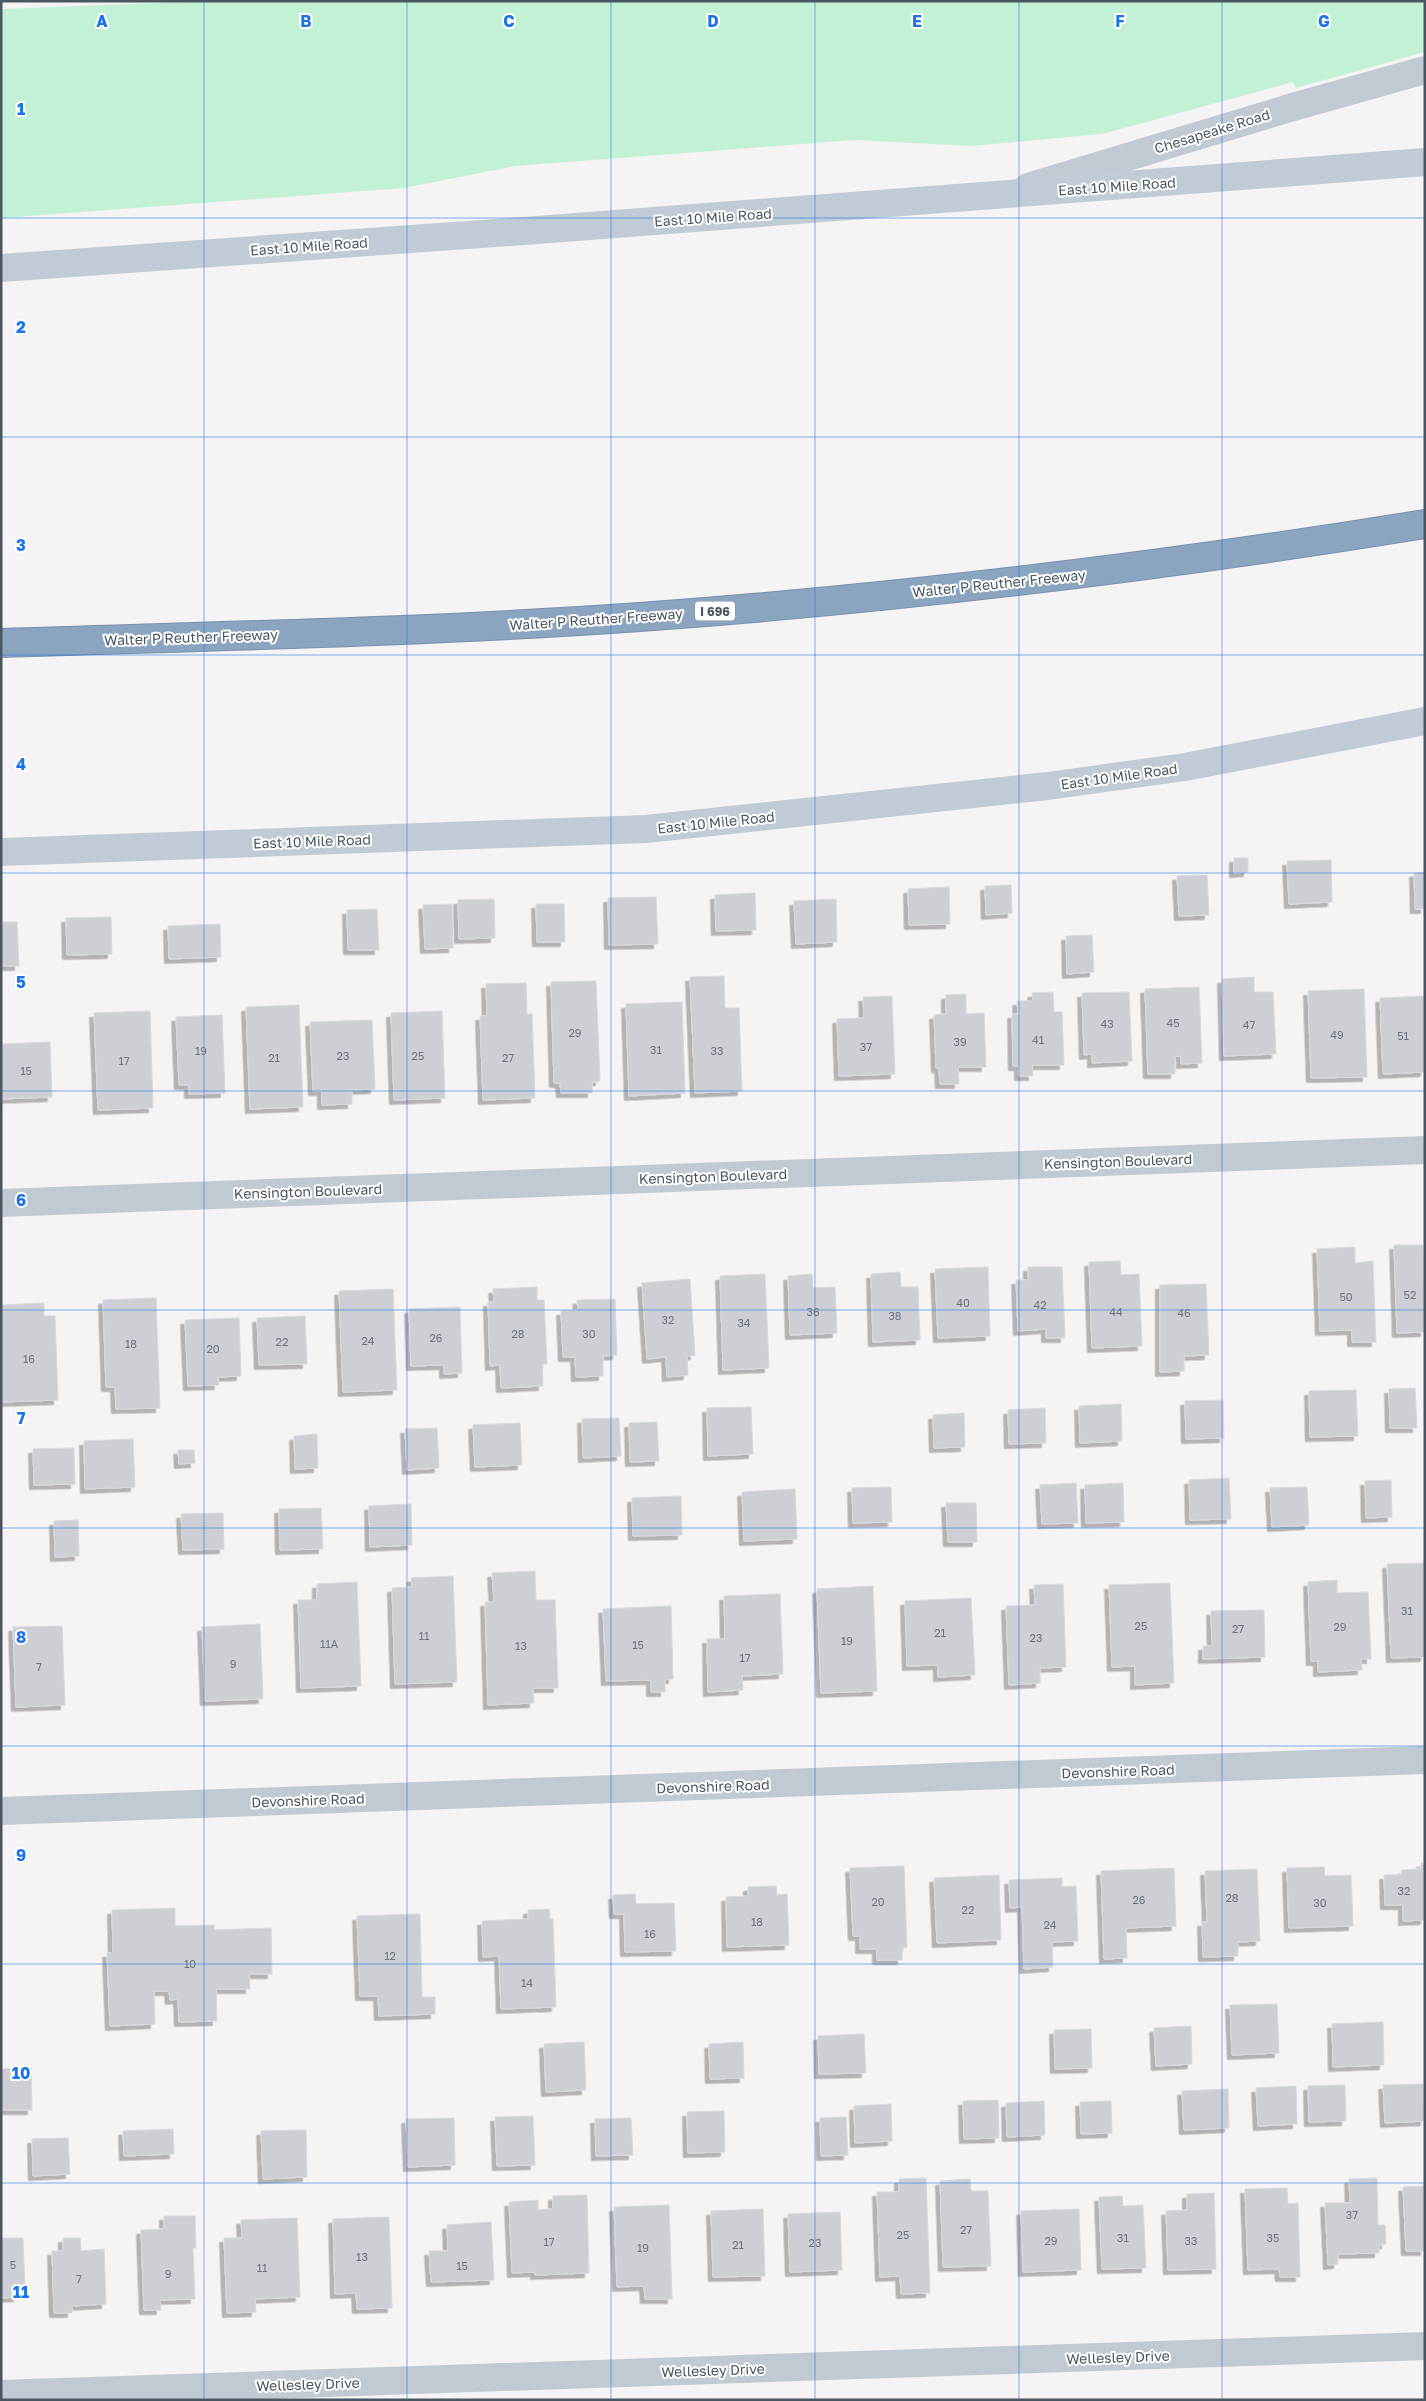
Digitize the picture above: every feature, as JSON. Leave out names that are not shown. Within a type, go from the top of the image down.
[{"type":"highway","name":"Walter P Reuther Freeway","points":[[1,643],[464,627],[638,617],[812,603],[1112,570],[1425,524]]},
{"type":"main road","name":"East 10 Mile Road","points":[[1,268],[1425,162]]},
{"type":"main road","name":"East 10 Mile Road","points":[[1,852],[646,829],[1048,786],[1185,767],[1425,721]]},
{"type":"street","name":"Chesapeake Road","points":[[1001,195],[1293,107],[1425,70]]},
{"type":"street","name":"Kensington Boulevard","points":[[1,1202],[1425,1150]]},
{"type":"street","name":"Devonshire Road","points":[[1,1811],[1425,1760]]},
{"type":"street","name":"Wellesley Drive","points":[[1,2394],[1425,2346]]},
{"type":"green space","points":[[208,1],[1425,1],[1425,52],[1296,88],[1293,82],[1102,134],[971,146],[854,140],[515,166],[404,188],[1,218],[1,9]]},
{"type":"building","points":[[1234,858],[1248,858],[1248,872],[1234,873]]},
{"type":"building","points":[[1331,860],[1332,902],[1289,904],[1287,861]]},
{"type":"building","points":[[1425,872],[1425,909],[1415,909],[1414,873]]},
{"type":"building","points":[[1207,875],[1209,915],[1179,916],[1177,876]]},
{"type":"building","points":[[1011,885],[1012,913],[986,915],[985,886]]},
{"type":"building","points":[[949,887],[950,924],[909,925],[908,889]]},
{"type":"building","points":[[755,893],[756,930],[716,931],[715,895]]},
{"type":"building","points":[[656,897],[658,944],[609,945],[608,898]]},
{"type":"building","points":[[494,899],[495,938],[459,939],[458,900]]},
{"type":"building","points":[[836,899],[837,942],[796,944],[794,901]]},
{"type":"building","points":[[452,904],[453,948],[425,949],[423,905]]},
{"type":"building","points":[[536,904],[564,904],[565,942],[537,942]]},
{"type":"building","points":[[377,909],[379,950],[348,950],[347,910]]},
{"type":"building","points":[[111,917],[112,954],[67,955],[66,918]]},
{"type":"building","points":[[1,922],[17,922],[19,966],[1,966]]},
{"type":"building","points":[[220,924],[221,957],[169,959],[168,926]]},
{"type":"building","points":[[1092,935],[1094,972],[1067,974],[1066,936]]},
{"type":"building","points":[[724,976],[725,1008],[739,1008],[742,1091],[695,1093],[690,977]]},
{"type":"building","points":[[1254,977],[1254,992],[1273,992],[1276,1054],[1224,1056],[1222,979]]},
{"type":"building","points":[[596,981],[600,1081],[592,1082],[592,1093],[561,1093],[560,1083],[554,1083],[551,982]]},
{"type":"building","points":[[526,983],[527,1014],[532,1014],[535,1098],[483,1100],[480,1016],[487,1016],[486,984]]},
{"type":"building","points":[[1199,987],[1202,1063],[1181,1064],[1181,1056],[1175,1056],[1175,1074],[1148,1074],[1145,989]]},
{"type":"building","points":[[1364,989],[1367,1077],[1311,1078],[1308,991]]},
{"type":"building","points":[[1053,992],[1054,1012],[1062,1012],[1064,1065],[1032,1065],[1033,1076],[1019,1076],[1019,1066],[1013,1066],[1012,1014],[1018,1014],[1017,1001],[1033,1001],[1032,993]]},
{"type":"building","points":[[1129,992],[1132,1061],[1092,1063],[1092,1054],[1084,1055],[1082,993]]},
{"type":"building","points":[[966,994],[966,1014],[984,1013],[986,1067],[958,1067],[959,1084],[940,1084],[939,1068],[936,1068],[934,1015],[946,1014],[946,995]]},
{"type":"building","points":[[892,996],[895,1074],[839,1076],[837,1019],[864,1018],[863,997]]},
{"type":"building","points":[[1425,996],[1425,1072],[1383,1074],[1380,998]]},
{"type":"building","points":[[682,1002],[685,1093],[629,1096],[626,1004]]},
{"type":"building","points":[[299,1005],[303,1107],[250,1109],[246,1007]]},
{"type":"building","points":[[150,1011],[153,1108],[98,1110],[94,1013]]},
{"type":"building","points":[[442,1011],[445,1098],[394,1100],[391,1013]]},
{"type":"building","points":[[222,1015],[225,1093],[189,1094],[189,1085],[179,1085],[176,1017]]},
{"type":"building","points":[[372,1020],[375,1089],[352,1090],[352,1104],[322,1105],[322,1091],[313,1091],[310,1022]]},
{"type":"building","points":[[50,1042],[52,1097],[1,1099],[1,1044]]},
{"type":"building","points":[[1394,1245],[1423,1245],[1425,1332],[1397,1333]]},
{"type":"building","points":[[1355,1247],[1355,1263],[1373,1261],[1376,1342],[1352,1342],[1352,1330],[1320,1331],[1317,1249]]},
{"type":"building","points":[[1120,1261],[1121,1275],[1139,1274],[1142,1346],[1092,1348],[1089,1262]]},
{"type":"building","points":[[988,1267],[990,1336],[938,1338],[935,1269]]},
{"type":"building","points":[[1028,1267],[1062,1267],[1065,1338],[1046,1338],[1046,1329],[1018,1331],[1016,1280],[1028,1280]]},
{"type":"building","points":[[900,1272],[901,1287],[918,1287],[920,1340],[873,1342],[871,1274]]},
{"type":"building","points":[[765,1274],[769,1368],[723,1370],[720,1276]]},
{"type":"building","points":[[812,1274],[813,1288],[835,1287],[837,1333],[790,1335],[788,1276]]},
{"type":"building","points":[[690,1279],[695,1355],[687,1356],[688,1375],[667,1377],[666,1357],[647,1359],[642,1283]]},
{"type":"building","points":[[1206,1284],[1209,1355],[1184,1356],[1184,1371],[1160,1372],[1160,1285]]},
{"type":"building","points":[[537,1287],[537,1300],[544,1300],[547,1364],[542,1364],[543,1386],[501,1388],[500,1365],[490,1366],[488,1302],[494,1302],[493,1289]]},
{"type":"building","points":[[393,1289],[397,1390],[343,1392],[339,1291]]},
{"type":"building","points":[[156,1298],[160,1408],[116,1409],[115,1387],[106,1387],[103,1300]]},
{"type":"building","points":[[615,1299],[617,1355],[603,1356],[603,1376],[576,1377],[575,1357],[563,1357],[561,1311],[578,1310],[577,1300]]},
{"type":"building","points":[[44,1303],[44,1316],[55,1316],[58,1400],[1,1402],[1,1305]]},
{"type":"building","points":[[460,1307],[462,1373],[444,1374],[444,1365],[411,1366],[409,1309]]},
{"type":"building","points":[[305,1316],[307,1364],[259,1365],[257,1318]]},
{"type":"building","points":[[239,1318],[241,1376],[218,1377],[219,1385],[188,1386],[185,1320]]},
{"type":"building","points":[[1415,1388],[1417,1428],[1390,1428],[1389,1389]]},
{"type":"building","points":[[1356,1390],[1358,1436],[1310,1437],[1309,1391]]},
{"type":"building","points":[[1223,1400],[1224,1438],[1186,1439],[1185,1401]]},
{"type":"building","points":[[1121,1404],[1122,1441],[1080,1443],[1079,1406]]},
{"type":"building","points":[[751,1407],[753,1454],[708,1456],[707,1408]]},
{"type":"building","points":[[1045,1408],[1046,1443],[1009,1444],[1008,1410]]},
{"type":"building","points":[[964,1413],[965,1447],[934,1448],[933,1415]]},
{"type":"building","points":[[619,1418],[621,1456],[583,1458],[582,1419]]},
{"type":"building","points":[[657,1422],[659,1461],[630,1462],[629,1423]]},
{"type":"building","points":[[520,1423],[522,1465],[475,1467],[473,1425]]},
{"type":"building","points":[[437,1428],[439,1468],[407,1470],[405,1429]]},
{"type":"building","points":[[317,1434],[318,1468],[295,1469],[294,1436]]},
{"type":"building","points":[[133,1439],[135,1487],[85,1489],[84,1441]]},
{"type":"building","points":[[74,1448],[75,1484],[34,1485],[33,1449]]},
{"type":"building","points":[[178,1450],[194,1450],[195,1463],[179,1464]]},
{"type":"building","points":[[1229,1478],[1231,1519],[1190,1520],[1189,1480]]},
{"type":"building","points":[[1391,1480],[1392,1517],[1366,1518],[1365,1481]]},
{"type":"building","points":[[1076,1483],[1078,1523],[1042,1524],[1040,1485]]},
{"type":"building","points":[[1123,1483],[1124,1522],[1086,1523],[1085,1485]]},
{"type":"building","points":[[891,1487],[892,1522],[853,1523],[852,1488]]},
{"type":"building","points":[[1307,1487],[1309,1525],[1272,1527],[1270,1488]]},
{"type":"building","points":[[795,1489],[797,1539],[744,1541],[742,1492]]},
{"type":"building","points":[[681,1496],[682,1535],[633,1536],[632,1498]]},
{"type":"building","points":[[946,1503],[976,1503],[977,1542],[948,1542]]},
{"type":"building","points":[[411,1504],[412,1545],[370,1547],[369,1506]]},
{"type":"building","points":[[321,1508],[323,1549],[280,1550],[279,1509]]},
{"type":"building","points":[[223,1513],[224,1549],[183,1550],[181,1514]]},
{"type":"building","points":[[78,1520],[79,1556],[55,1557],[54,1521]]},
{"type":"building","points":[[1425,1563],[1425,1657],[1391,1658],[1387,1564]]},
{"type":"building","points":[[535,1571],[536,1600],[555,1600],[558,1688],[533,1688],[534,1703],[488,1705],[485,1602],[494,1602],[492,1573]]},
{"type":"building","points":[[453,1576],[457,1682],[395,1684],[392,1588],[412,1587],[411,1578]]},
{"type":"building","points":[[1337,1580],[1337,1593],[1368,1592],[1371,1659],[1361,1659],[1362,1670],[1318,1672],[1318,1661],[1311,1661],[1308,1582]]},
{"type":"building","points":[[357,1582],[361,1686],[301,1688],[298,1600],[317,1600],[317,1584]]},
{"type":"building","points":[[1170,1583],[1174,1683],[1135,1685],[1135,1666],[1112,1667],[1109,1585]]},
{"type":"building","points":[[1063,1584],[1066,1667],[1040,1668],[1040,1683],[1009,1685],[1006,1606],[1035,1605],[1034,1585]]},
{"type":"building","points":[[873,1586],[877,1691],[821,1693],[817,1589]]},
{"type":"building","points":[[780,1594],[783,1674],[742,1676],[743,1690],[708,1692],[707,1639],[725,1639],[724,1596]]},
{"type":"building","points":[[971,1598],[975,1675],[938,1677],[938,1665],[907,1666],[905,1601]]},
{"type":"building","points":[[671,1606],[673,1679],[665,1679],[665,1692],[651,1692],[651,1680],[606,1681],[603,1609]]},
{"type":"building","points":[[1264,1610],[1265,1657],[1203,1659],[1203,1646],[1212,1646],[1211,1611]]},
{"type":"building","points":[[260,1624],[263,1699],[205,1701],[202,1627]]},
{"type":"building","points":[[62,1626],[65,1705],[16,1707],[13,1627]]},
{"type":"building","points":[[1421,1863],[1425,1863],[1425,1920],[1403,1921],[1403,1905],[1385,1905],[1384,1875],[1402,1875],[1402,1870],[1421,1869]]},
{"type":"building","points":[[904,1866],[907,1947],[902,1948],[902,1960],[877,1960],[877,1949],[860,1949],[860,1936],[853,1936],[850,1868]]},
{"type":"building","points":[[1324,1867],[1325,1876],[1351,1875],[1353,1926],[1289,1928],[1287,1868]]},
{"type":"building","points":[[1174,1868],[1176,1926],[1126,1928],[1127,1958],[1104,1959],[1101,1871]]},
{"type":"building","points":[[1257,1869],[1260,1941],[1238,1942],[1238,1956],[1203,1957],[1202,1922],[1207,1922],[1205,1871]]},
{"type":"building","points":[[999,1875],[1001,1940],[937,1943],[934,1878]]},
{"type":"building","points":[[1062,1878],[1062,1887],[1076,1886],[1078,1941],[1052,1942],[1053,1967],[1024,1969],[1022,1907],[1010,1908],[1009,1880]]},
{"type":"building","points":[[776,1886],[777,1895],[787,1894],[789,1945],[727,1947],[726,1897],[748,1896],[748,1887]]},
{"type":"building","points":[[635,1894],[636,1904],[674,1903],[676,1951],[625,1952],[624,1914],[614,1914],[613,1895]]},
{"type":"building","points":[[175,1908],[175,1926],[214,1925],[214,1930],[271,1928],[272,1974],[249,1974],[250,1989],[216,1989],[217,2021],[179,2022],[178,1999],[170,2000],[169,1991],[154,1991],[155,2024],[110,2026],[107,1953],[113,1953],[112,1910]]},
{"type":"building","points":[[549,1909],[550,1919],[553,1919],[556,2007],[501,2009],[499,1956],[483,1957],[482,1921],[528,1919],[528,1910]]},
{"type":"building","points":[[420,1914],[422,1997],[435,1997],[435,2014],[379,2016],[378,1996],[360,1996],[357,1916]]},
{"type":"building","points":[[1277,2004],[1279,2053],[1232,2055],[1230,2005]]},
{"type":"building","points":[[1383,2022],[1384,2065],[1333,2067],[1332,2024]]},
{"type":"building","points":[[1191,2026],[1192,2064],[1156,2066],[1154,2028]]},
{"type":"building","points":[[1091,2029],[1092,2068],[1055,2069],[1054,2030]]},
{"type":"building","points":[[864,2034],[866,2073],[819,2074],[818,2036]]},
{"type":"building","points":[[584,2042],[586,2090],[546,2092],[544,2044]]},
{"type":"building","points":[[743,2042],[744,2078],[710,2079],[709,2044]]},
{"type":"building","points":[[31,2068],[32,2110],[1,2110],[1,2069]]},
{"type":"building","points":[[1423,2084],[1425,2121],[1385,2123],[1383,2085]]},
{"type":"building","points":[[1345,2085],[1346,2121],[1309,2122],[1308,2086]]},
{"type":"building","points":[[1296,2086],[1297,2124],[1258,2126],[1256,2088]]},
{"type":"building","points":[[1228,2089],[1229,2128],[1184,2130],[1182,2091]]},
{"type":"building","points":[[998,2100],[999,2138],[964,2139],[963,2101]]},
{"type":"building","points":[[1044,2101],[1045,2135],[1007,2137],[1006,2103]]},
{"type":"building","points":[[1111,2101],[1112,2133],[1081,2134],[1080,2102]]},
{"type":"building","points":[[891,2104],[892,2141],[855,2143],[854,2106]]},
{"type":"building","points":[[724,2111],[725,2152],[688,2153],[687,2112]]},
{"type":"building","points":[[533,2116],[535,2165],[497,2166],[495,2117]]},
{"type":"building","points":[[846,2117],[848,2155],[821,2156],[820,2118]]},
{"type":"building","points":[[454,2118],[455,2165],[408,2167],[406,2119]]},
{"type":"building","points":[[631,2118],[633,2155],[596,2156],[595,2119]]},
{"type":"building","points":[[173,2129],[174,2154],[124,2156],[123,2131]]},
{"type":"building","points":[[306,2130],[307,2177],[263,2179],[261,2131]]},
{"type":"building","points":[[68,2138],[70,2174],[33,2176],[32,2139]]},
{"type":"building","points":[[926,2178],[930,2293],[901,2294],[900,2276],[880,2277],[877,2192],[899,2192],[899,2179]]},
{"type":"building","points":[[1377,2178],[1378,2225],[1385,2225],[1386,2244],[1379,2245],[1379,2253],[1338,2254],[1338,2264],[1328,2265],[1325,2203],[1350,2203],[1349,2179]]},
{"type":"building","points":[[970,2179],[971,2191],[988,2191],[991,2266],[943,2267],[940,2181]]},
{"type":"building","points":[[1425,2186],[1425,2251],[1406,2251],[1403,2187]]},
{"type":"building","points":[[1287,2188],[1288,2204],[1298,2203],[1300,2277],[1280,2277],[1279,2269],[1248,2270],[1245,2189]]},
{"type":"building","points":[[1214,2193],[1216,2269],[1168,2270],[1166,2211],[1187,2210],[1187,2194]]},
{"type":"building","points":[[587,2195],[589,2273],[535,2275],[535,2272],[512,2273],[509,2202],[538,2200],[538,2210],[553,2209],[553,2196]]},
{"type":"building","points":[[1122,2196],[1123,2206],[1143,2205],[1146,2268],[1102,2269],[1099,2197]]},
{"type":"building","points":[[669,2205],[672,2299],[645,2299],[644,2286],[617,2287],[614,2207]]},
{"type":"building","points":[[763,2209],[765,2276],[713,2277],[711,2211]]},
{"type":"building","points":[[1079,2209],[1081,2270],[1023,2272],[1021,2211]]},
{"type":"building","points":[[840,2212],[842,2270],[790,2272],[788,2214]]},
{"type":"building","points":[[164,2216],[195,2216],[196,2248],[193,2248],[195,2299],[160,2300],[161,2310],[144,2310],[141,2230],[164,2229]]},
{"type":"building","points":[[389,2217],[392,2308],[357,2309],[356,2293],[335,2294],[333,2219]]},
{"type":"building","points":[[297,2218],[300,2297],[255,2299],[256,2312],[227,2313],[224,2238],[242,2238],[241,2220]]},
{"type":"building","points":[[491,2222],[494,2280],[431,2282],[429,2251],[448,2251],[447,2225]]},
{"type":"building","points":[[1,2238],[23,2238],[25,2290],[18,2290],[18,2297],[1,2298]]},
{"type":"building","points":[[63,2238],[80,2238],[81,2251],[104,2249],[106,2304],[72,2306],[72,2313],[54,2313],[52,2251],[63,2251]]}]
